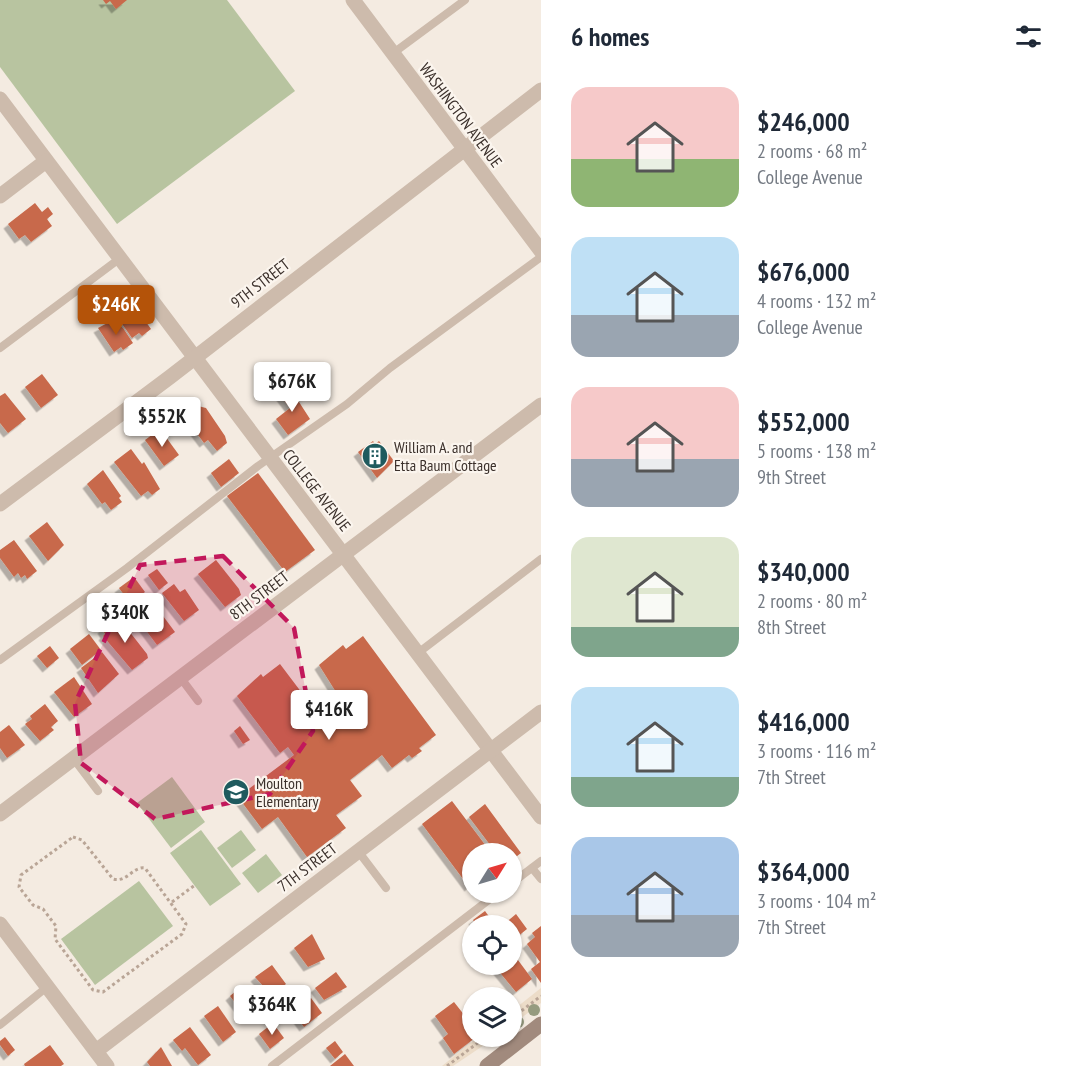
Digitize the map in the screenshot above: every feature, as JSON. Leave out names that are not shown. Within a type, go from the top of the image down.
[{"type":"main road","points":[[487,1066],[541,1024]]},
{"type":"street","name":"WASHINGTON AVENUE","points":[[353,0],[541,251]]},
{"type":"street","name":"9TH STREET","points":[[0,504],[541,90]]},
{"type":"street","name":"COLLEGE AVENUE","points":[[0,99],[268,458],[344,553],[541,817]]},
{"type":"street","points":[[0,196],[46,161]]},
{"type":"street","name":"8TH STREET","points":[[0,814],[541,405]]},
{"type":"street","name":"7TH STREET","points":[[96,1051],[541,712]]},
{"type":"street","points":[[0,924],[107,1066]]},
{"type":"lane","points":[[392,54],[465,0]]},
{"type":"lane","points":[[0,660],[127,568],[268,458],[347,404],[390,368],[541,257]]},
{"type":"lane","points":[[0,348],[119,259]]},
{"type":"lane","points":[[418,653],[541,559]]},
{"type":"lane","points":[[180,677],[198,700]]},
{"type":"lane","points":[[73,758],[98,791]]},
{"type":"lane","points":[[358,851],[386,888]]},
{"type":"lane","points":[[522,876],[541,861]]},
{"type":"lane","points":[[532,868],[541,879]]},
{"type":"lane","points":[[272,1066],[485,903]]},
{"type":"lane","points":[[0,1025],[47,987]]},
{"type":"path","points":[[76,837],[82,840],[113,879],[123,880],[143,867],[172,902],[185,920],[186,927],[182,934],[106,991],[100,992],[93,990],[55,939],[56,926],[43,909],[33,905],[19,887],[19,878],[70,838],[76,837]]},
{"type":"path","points":[[172,902],[195,885]]},
{"type":"path","points":[[522,1010],[541,996]]},
{"type":"path","points":[[447,1066],[472,1047]]},
{"type":"highlighted area","points":[[223,556],[294,628],[313,731],[270,794],[155,819],[81,763],[75,703],[140,565]]},
{"type":"green space","points":[[0,0],[227,0],[295,91],[117,224],[0,67]]},
{"type":"green space","points":[[172,777],[205,822],[171,848],[137,803]]},
{"type":"green space","points":[[201,830],[241,884],[210,906],[170,853]]},
{"type":"green space","points":[[241,830],[256,850],[232,868],[217,848]]},
{"type":"green space","points":[[266,854],[282,875],[258,893],[242,873]]},
{"type":"green space","points":[[139,881],[173,926],[95,985],[61,939]]},
{"type":"shaded area","points":[[541,988],[541,1003],[522,1017],[522,1003]]},
{"type":"shaded area","points":[[466,1047],[481,1047],[453,1066],[442,1066]]},
{"type":"building","points":[[103,0],[127,0],[116,9],[110,1],[106,4]]},
{"type":"building","points":[[35,203],[42,212],[48,207],[53,214],[47,219],[52,226],[31,242],[25,235],[19,239],[8,224]]},
{"type":"building","points":[[136,308],[151,329],[142,336],[139,333],[132,338],[120,321]]},
{"type":"building","points":[[113,320],[123,328],[133,343],[123,350],[121,347],[114,352],[98,328]]},
{"type":"building","points":[[42,374],[58,395],[41,408],[25,387]]},
{"type":"building","points":[[290,388],[310,419],[288,435],[276,419],[290,408],[280,395]]},
{"type":"building","points":[[5,393],[26,419],[8,433],[0,423],[0,396]]},
{"type":"building","points":[[198,406],[206,408],[225,436],[227,443],[217,451],[208,440],[204,443],[186,419]]},
{"type":"building","points":[[160,429],[179,455],[164,466],[145,440]]},
{"type":"building","name":"William A. and Etta Baum Cottage","points":[[373,441],[375,444],[379,441],[394,461],[377,478],[358,452]]},
{"type":"building","points":[[131,449],[142,464],[144,462],[160,489],[152,495],[148,491],[141,496],[114,462]]},
{"type":"building","points":[[229,459],[239,473],[221,487],[211,473]]},
{"type":"building","points":[[103,470],[121,496],[119,498],[122,502],[111,510],[105,502],[102,504],[87,484]]},
{"type":"building","points":[[258,473],[315,550],[285,572],[227,496]]},
{"type":"building","points":[[47,522],[64,545],[48,561],[29,536]]},
{"type":"building","points":[[14,540],[37,571],[27,579],[25,575],[21,578],[18,573],[14,577],[0,558],[0,550]]},
{"type":"building","points":[[216,560],[239,589],[241,595],[225,607],[198,574]]},
{"type":"building","points":[[157,569],[168,583],[159,590],[148,575]]},
{"type":"building","points":[[134,577],[145,592],[130,603],[119,588]]},
{"type":"building","points":[[174,584],[180,592],[185,589],[199,610],[184,621],[162,593]]},
{"type":"building","points":[[160,612],[175,632],[157,645],[142,625]]},
{"type":"building","points":[[118,617],[147,654],[148,658],[132,670],[103,636],[105,634],[102,629]]},
{"type":"building","points":[[89,634],[101,650],[82,665],[70,649]]},
{"type":"building","points":[[363,636],[436,735],[419,748],[422,751],[412,758],[409,755],[392,768],[382,755],[350,780],[362,796],[336,815],[346,828],[307,857],[278,817],[262,829],[238,797],[294,755],[288,747],[280,753],[237,696],[261,674],[263,677],[280,664],[314,709],[336,692],[319,665],[343,645],[346,649]]},
{"type":"building","points":[[50,646],[59,658],[47,668],[37,656]]},
{"type":"building","points":[[102,652],[119,674],[98,693],[81,668]]},
{"type":"building","points":[[74,677],[92,704],[74,717],[54,692]]},
{"type":"building","points":[[45,704],[58,721],[51,727],[54,730],[40,741],[25,724],[32,719],[30,716]]},
{"type":"building","points":[[9,725],[25,745],[7,758],[0,748],[0,732]]},
{"type":"building","points":[[240,726],[250,740],[243,744],[234,731]]},
{"type":"building","points":[[452,801],[484,843],[462,843],[462,878],[422,824]]},
{"type":"building","points":[[485,804],[514,843],[489,843],[469,817]]},
{"type":"building","points":[[522,922],[527,929],[522,933]]},
{"type":"building","points":[[541,926],[541,983],[531,969],[540,962],[527,944],[535,937],[532,933]]},
{"type":"building","points":[[312,934],[325,959],[308,967],[294,948]]},
{"type":"building","points":[[272,965],[286,984],[278,990],[280,993],[274,998],[255,977]]},
{"type":"building","points":[[522,965],[532,979],[522,987],[512,987],[502,975],[522,975]]},
{"type":"building","points":[[336,972],[347,987],[324,1000],[315,988]]},
{"type":"building","points":[[243,985],[257,1003],[249,1013],[247,1010],[243,1013],[230,996]]},
{"type":"building","points":[[311,998],[322,1013],[304,1027],[293,1012]]},
{"type":"building","points":[[454,1002],[462,1012],[463,1047],[454,1054],[443,1038],[448,1034],[435,1016]]},
{"type":"building","points":[[218,1006],[236,1032],[223,1042],[204,1016]]},
{"type":"building","points":[[273,1023],[284,1038],[270,1049],[259,1034]]},
{"type":"building","points":[[190,1027],[211,1055],[198,1065],[185,1048],[182,1051],[173,1040]]},
{"type":"building","points":[[5,1037],[15,1050],[8,1056],[0,1045],[0,1041]]},
{"type":"building","points":[[335,1041],[343,1052],[335,1059],[326,1048]]},
{"type":"building","points":[[50,1045],[64,1064],[61,1066],[25,1066],[24,1064]]},
{"type":"building","points":[[161,1047],[172,1066],[150,1066],[147,1062]]},
{"type":"building","points":[[345,1054],[354,1066],[330,1066]]},
{"type":"place","name":"William A. and Etta Baum Cottage","points":[[375,456]]},
{"type":"place","name":"Moulton Elementary","points":[[236,792]]}]
